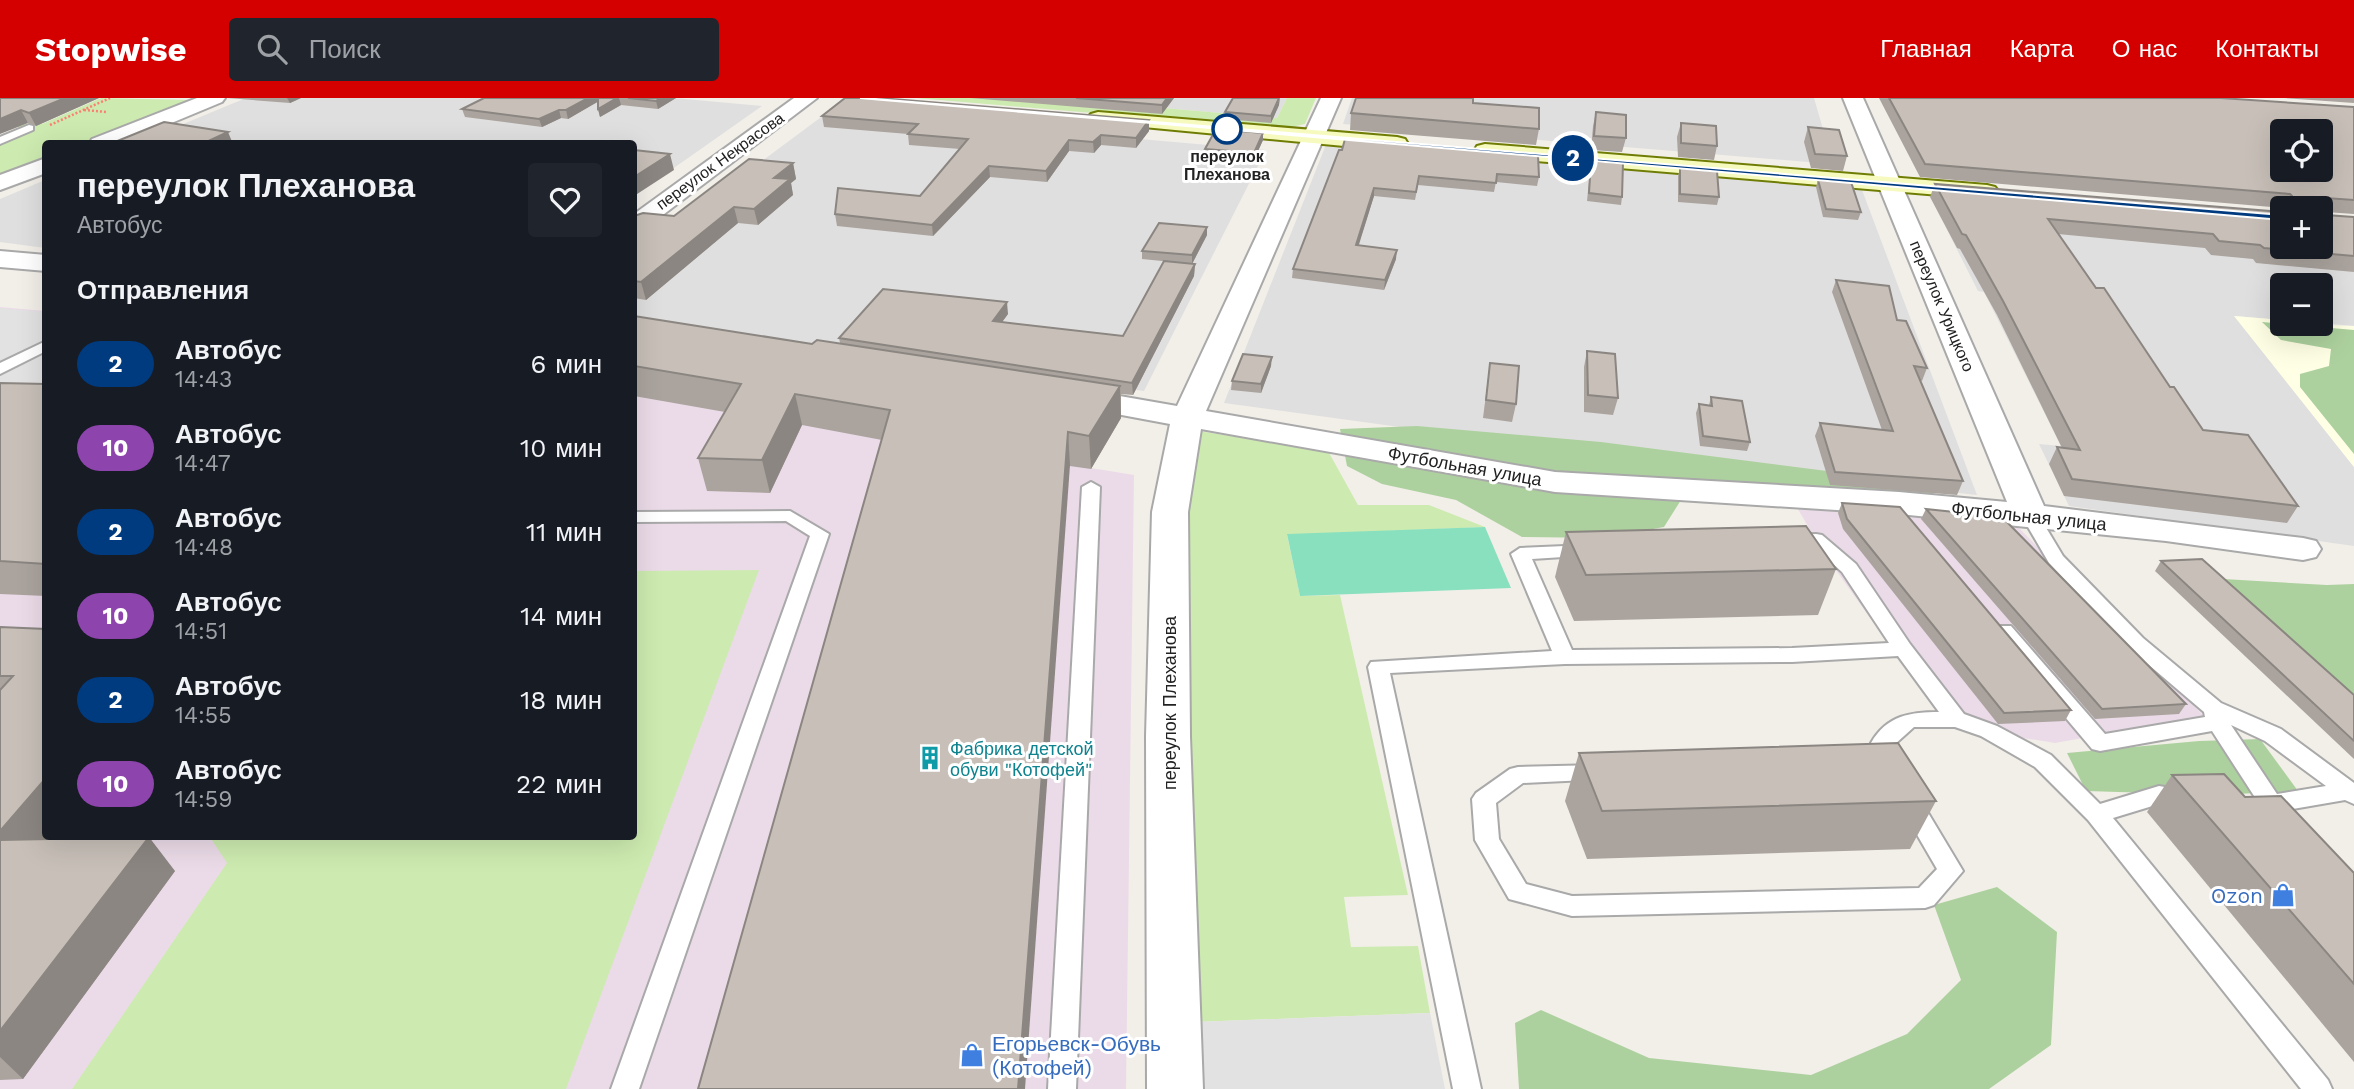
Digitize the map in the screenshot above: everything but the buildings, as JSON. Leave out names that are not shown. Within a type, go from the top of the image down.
[{"type":"street","points":[[110,140],[215,98]]},
{"type":"street","name":"переулок Некрасова","points":[[637,223],[807,98]]},
{"type":"street","name":"переулок Плеханова","points":[[1175,1089],[1168,736],[1170,512],[1186,418],[1331,98]]},
{"type":"street","name":"переулок Урицкого","points":[[1853,98],[1892,184],[2030,515]]},
{"type":"street","points":[[1083,117],[1424,146]]},
{"type":"street","points":[[1466,149],[2014,194]]},
{"type":"street","points":[[0,183],[42,167]]},
{"type":"street","points":[[0,259],[42,263]]},
{"type":"street","name":"Футбольная улица","points":[[1047,393],[1555,482],[1904,512],[2030,515],[2303,549]]},
{"type":"lane","points":[[0,127],[29,128],[0,141]]},
{"type":"lane","points":[[0,369],[42,347]]},
{"type":"lane","points":[[1062,1089],[1091,487]]},
{"type":"lane","points":[[2030,515],[2056,559],[2065,569],[2136,643],[2215,715],[2287,829]]},
{"type":"lane","points":[[625,1089],[820,534],[790,516],[637,517]]},
{"type":"lane","points":[[1776,541],[1816,539],[1849,568],[1903,649],[1956,719]]},
{"type":"lane","points":[[1565,657],[1520,554],[1601,550]]},
{"type":"lane","points":[[1991,616],[2100,743],[2215,715],[2273,734],[2352,793]]},
{"type":"lane","points":[[1467,1089],[1378,667],[1565,657],[1792,655],[1903,649]]},
{"type":"lane","points":[[1615,772],[1518,775],[1484,799],[1488,840],[1518,892],[1572,906],[1925,898],[1951,871],[1897,781],[1882,743],[1909,720],[1956,719],[1989,732],[2043,761],[2095,814],[2318,1089]]},
{"type":"lane","points":[[1863,764],[1890,763]]},
{"type":"lane","points":[[2241,804],[2272,806],[2352,793]]},
{"type":"lane","points":[[2095,814],[2159,795],[2206,800]]},
{"type":"path","points":[[83,110],[110,98]]},
{"type":"shaded area","points":[[246,98],[674,98],[762,106],[637,194],[637,140],[145,140]]},
{"type":"shaded area","points":[[1049,98],[1287,98],[1277,118]]},
{"type":"shaded area","points":[[1352,98],[1814,98],[1833,164],[1343,124]]},
{"type":"shaded area","points":[[828,112],[1266,150],[1144,391],[637,320],[637,254]]},
{"type":"shaded area","points":[[1327,142],[1862,190],[1977,495],[1509,442],[1224,403]]},
{"type":"shaded area","points":[[42,181],[42,248],[0,242],[0,199]]},
{"type":"shaded area","points":[[1936,208],[2270,246],[2270,259],[2333,259],[2333,246],[2354,246],[2354,326],[2333,324],[2333,273],[2270,273],[2270,319],[2235,316],[2354,467],[2354,546],[2069,506],[2039,444],[2061,446],[1984,292],[1978,291]]},
{"type":"shaded area","points":[[0,307],[42,311],[42,840],[637,840],[637,346],[1036,459],[1134,475],[1126,1089],[0,1089]]},
{"type":"shaded area","points":[[0,308],[42,312],[42,414],[0,413]]},
{"type":"shaded area","points":[[2234,316],[2270,319],[2270,336],[2333,336],[2333,325],[2354,326],[2354,467]]},
{"type":"shaded area","points":[[1850,503],[2017,526],[2204,716],[2055,743],[2017,737],[1928,699],[1823,552],[1795,504]]},
{"type":"shaded area","points":[[1430,1013],[1445,1089],[1198,1089],[1196,1022]]},
{"type":"green space","points":[[101,98],[191,100],[91,140],[42,140],[42,160],[0,177],[0,142],[34,128],[0,126],[0,123],[42,124]]},
{"type":"green space","points":[[916,98],[1049,98],[1277,118],[1287,98],[1316,98],[1305,124],[1282,129]]},
{"type":"green space","points":[[2333,328],[2354,330],[2354,454],[2300,387],[2300,374],[2329,366],[2331,349],[2281,340],[2277,336],[2333,336]]},
{"type":"green space","points":[[1417,426],[1601,442],[1913,482],[1947,501],[1739,487],[1681,500],[1664,527],[1603,538],[1522,537],[1456,500],[1382,484],[1347,466],[1340,429]]},
{"type":"green space","points":[[1198,431],[1328,451],[1358,505],[1429,505],[1485,527],[1287,535],[1300,596],[1340,595],[1408,895],[1344,897],[1351,947],[1418,946],[1430,1013],[1196,1022],[1186,516]]},
{"type":"green space","points":[[1485,527],[1511,588],[1300,596],[1287,534]]},
{"type":"green space","points":[[759,570],[566,1089],[72,1089],[227,863],[212,840],[637,840],[637,571]]},
{"type":"green space","points":[[2206,578],[2354,584],[2354,713]]},
{"type":"green space","points":[[2260,739],[2298,791],[2216,795],[2086,791],[2067,753],[2199,741]]},
{"type":"green space","points":[[1997,887],[2057,932],[2051,1045],[1989,1089],[1519,1089],[1515,1023],[1541,1010],[1649,1058],[1811,1075],[1907,1034],[1961,980],[1934,905]]},
{"type":"bus line","name":"2","points":[[863,98],[2270,216]]},
{"type":"place","name":"переулок Плеханова","points":[[1227,129]]},
{"type":"place","name":"Фабрика детской обуви \"Котофей\"","points":[[930,758]]},
{"type":"place","name":"Ozon","points":[[2283,895]]},
{"type":"place","name":"Егорьевск-Обувь (Котофей)","points":[[972,1055]]}]
